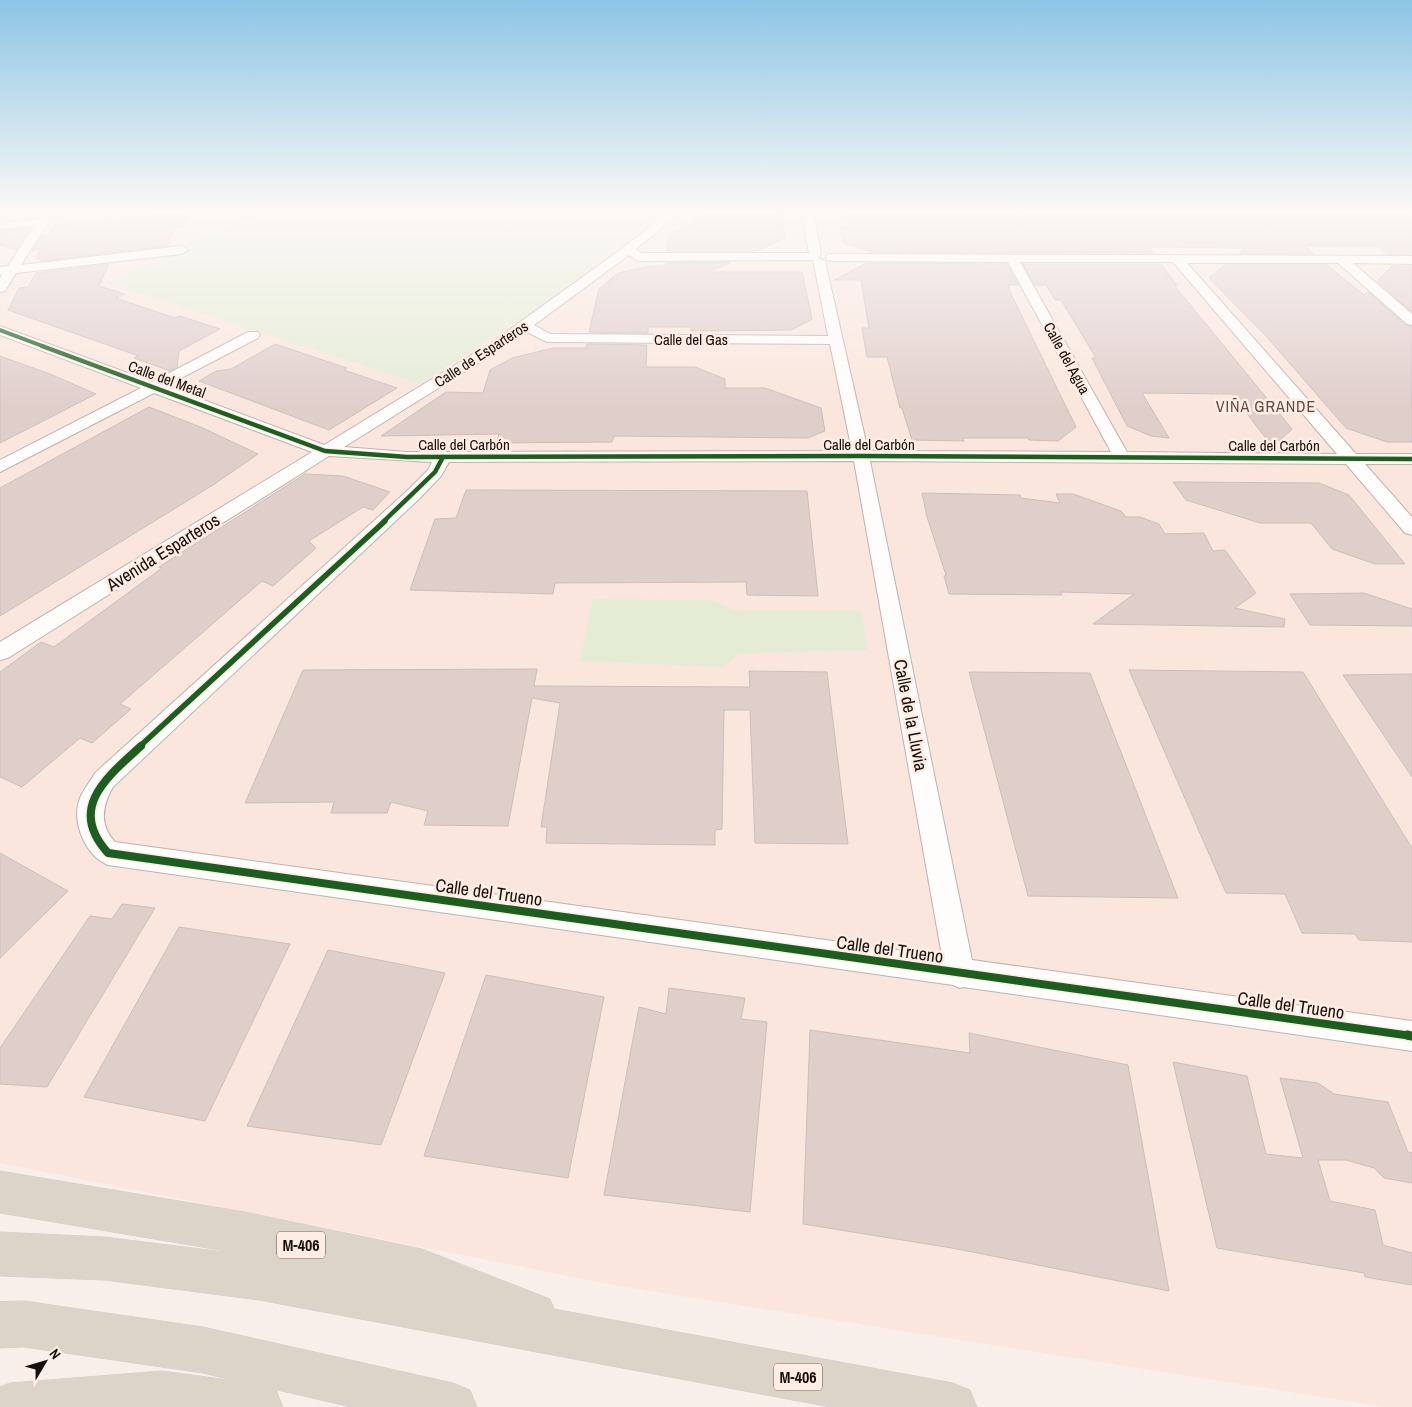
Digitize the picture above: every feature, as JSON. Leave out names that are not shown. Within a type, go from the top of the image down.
[{"type":"highway","name":"M-406","points":[[0,1192],[245,1233],[422,1271],[591,1338]]},
{"type":"highway","name":"M-406","points":[[0,1254],[62,1254],[230,1273],[591,1338],[953,1407]]},
{"type":"highway","points":[[0,1325],[24,1324],[203,1350],[453,1407]]},
{"type":"highway","points":[[10,1407],[162,1395],[259,1407]]},
{"type":"street","points":[[0,288],[4,276]]},
{"type":"street","name":"Calle de Esparteros","points":[[325,451],[496,346],[597,276]]},
{"type":"street","name":"Calle de la Lluvia","points":[[826,276],[836,340],[861,456],[960,974]]},
{"type":"street","name":"Calle del Agua","points":[[1022,276],[1122,458]]},
{"type":"street","points":[[1192,276],[1412,529]]},
{"type":"street","points":[[1360,276],[1412,321]]},
{"type":"street","points":[[528,324],[531,330],[547,338]]},
{"type":"street","name":"Calle del Metal","points":[[0,330],[325,451]]},
{"type":"street","points":[[0,466],[253,335]]},
{"type":"street","name":"Calle del Gas","points":[[496,346],[547,338],[836,340]]},
{"type":"street","name":"Calle del Carbón","points":[[325,451],[382,456],[443,457],[861,456],[1412,459]]},
{"type":"street","name":"Avenida Esparteros","points":[[0,652],[325,451]]},
{"type":"street","name":"Calle del Trueno","points":[[443,457],[435,472],[414,494],[104,780],[91,802],[91,819],[96,840],[108,853],[1412,1036]]},
{"type":"shaded area","points":[[0,276],[1412,276],[1412,1407],[1386,1407],[618,1286],[0,1163]]},
{"type":"green space","points":[[123,276],[586,276],[420,384],[108,283]]},
{"type":"green space","points":[[593,599],[711,600],[738,611],[861,611],[867,650],[739,653],[724,667],[580,661]]},
{"type":"building","points":[[34,276],[104,276],[99,286],[125,294],[116,298],[175,318],[180,316],[220,329],[179,351],[177,367],[170,371],[134,358],[139,356],[8,310],[19,288],[28,287]]},
{"type":"building","points":[[615,276],[803,276],[812,319],[792,330],[691,331],[691,327],[648,327],[648,333],[589,332],[599,289]]},
{"type":"building","points":[[842,276],[1013,276],[1018,285],[1008,285],[1012,296],[1076,427],[1058,441],[1029,440],[1028,438],[963,438],[964,441],[912,440],[902,408],[900,408],[887,357],[867,357],[862,328],[869,328],[861,280],[834,280]]},
{"type":"building","points":[[1030,276],[1170,276],[1177,285],[1174,285],[1292,429],[1279,441],[1268,441],[1232,394],[1142,393],[1169,438],[1151,436],[1127,426],[1092,358],[1096,358],[1061,300],[1055,300],[1046,285],[1035,285]]},
{"type":"building","points":[[1212,276],[1340,276],[1364,295],[1368,292],[1406,325],[1412,327],[1412,442],[1387,442],[1346,428],[1265,335],[1209,278]]},
{"type":"building","points":[[1382,276],[1412,276],[1412,312],[1377,281]]},
{"type":"building","points":[[275,344],[347,368],[344,370],[397,388],[329,430],[199,381],[216,371],[231,369]]},
{"type":"building","points":[[587,344],[647,345],[646,367],[695,367],[725,379],[725,388],[765,388],[821,408],[825,431],[808,438],[614,436],[612,442],[496,443],[499,434],[381,436],[446,392],[483,393],[490,370],[512,358],[553,348],[586,348]]},
{"type":"building","points":[[0,356],[50,374],[96,394],[0,443]]},
{"type":"building","points":[[149,407],[203,428],[258,454],[213,485],[0,616],[0,488]]},
{"type":"building","points":[[305,474],[343,476],[390,492],[373,510],[363,507],[309,541],[316,548],[273,586],[262,581],[120,704],[131,709],[92,743],[80,738],[22,787],[0,777],[0,672],[41,642],[54,647],[162,568],[159,567]]},
{"type":"building","points":[[1173,482],[1319,483],[1349,495],[1405,564],[1375,564],[1332,549],[1311,523],[1260,523],[1186,500]]},
{"type":"building","points":[[466,490],[807,491],[818,596],[747,595],[746,582],[555,583],[553,594],[410,590],[435,519],[456,518]]},
{"type":"building","points":[[922,493],[1020,495],[1021,498],[1060,503],[1056,494],[1073,494],[1121,511],[1126,517],[1140,517],[1159,524],[1165,534],[1204,533],[1213,551],[1225,550],[1256,593],[1235,608],[1285,619],[1284,627],[1093,624],[1134,594],[1060,592],[1062,595],[949,594],[944,576],[946,575],[927,517]]},
{"type":"building","points":[[1364,593],[1412,609],[1412,626],[1310,625],[1290,594]]},
{"type":"building","points":[[537,669],[534,686],[750,687],[749,671],[827,672],[848,844],[755,843],[750,710],[724,710],[722,829],[715,830],[715,845],[546,843],[547,827],[541,827],[560,703],[532,698],[508,826],[424,825],[428,811],[391,802],[387,813],[331,813],[334,802],[245,803],[303,670]]},
{"type":"building","points":[[1129,670],[1303,672],[1412,848],[1412,942],[1359,940],[1355,934],[1302,933],[1285,894],[1226,893]]},
{"type":"building","points":[[969,672],[1090,673],[1178,898],[1028,896]]},
{"type":"building","points":[[1412,674],[1412,777],[1343,675]]},
{"type":"building","points":[[0,853],[68,891],[0,958]]},
{"type":"building","points":[[122,904],[155,908],[47,1087],[0,1084],[0,1048],[90,916],[112,919]]},
{"type":"building","points":[[179,927],[290,944],[205,1121],[84,1097]]},
{"type":"building","points":[[328,950],[445,973],[381,1145],[247,1126]]},
{"type":"building","points":[[486,975],[604,997],[568,1178],[424,1156]]},
{"type":"building","points":[[669,988],[745,998],[741,1019],[767,1022],[750,1212],[604,1195],[639,1007],[666,1014]]},
{"type":"building","points":[[810,1030],[970,1053],[969,1033],[1128,1065],[1169,1291],[952,1248],[803,1224]]},
{"type":"building","points":[[1173,1062],[1247,1076],[1266,1154],[1303,1158],[1280,1078],[1318,1083],[1334,1094],[1388,1102],[1408,1152],[1412,1153],[1412,1183],[1384,1178],[1374,1168],[1346,1160],[1318,1160],[1330,1201],[1375,1210],[1383,1245],[1412,1253],[1412,1285],[1365,1277],[1364,1273],[1217,1248]]},
{"type":"cycle path","points":[[0,330],[325,451],[407,457],[861,456],[1412,459]]},
{"type":"cycle path","points":[[443,457],[435,472],[414,494],[104,780],[91,802],[91,819],[96,840],[108,853],[1412,1036]]},
{"type":"district","name":"VIÑA GRANDE","points":[[1266,406]]}]
